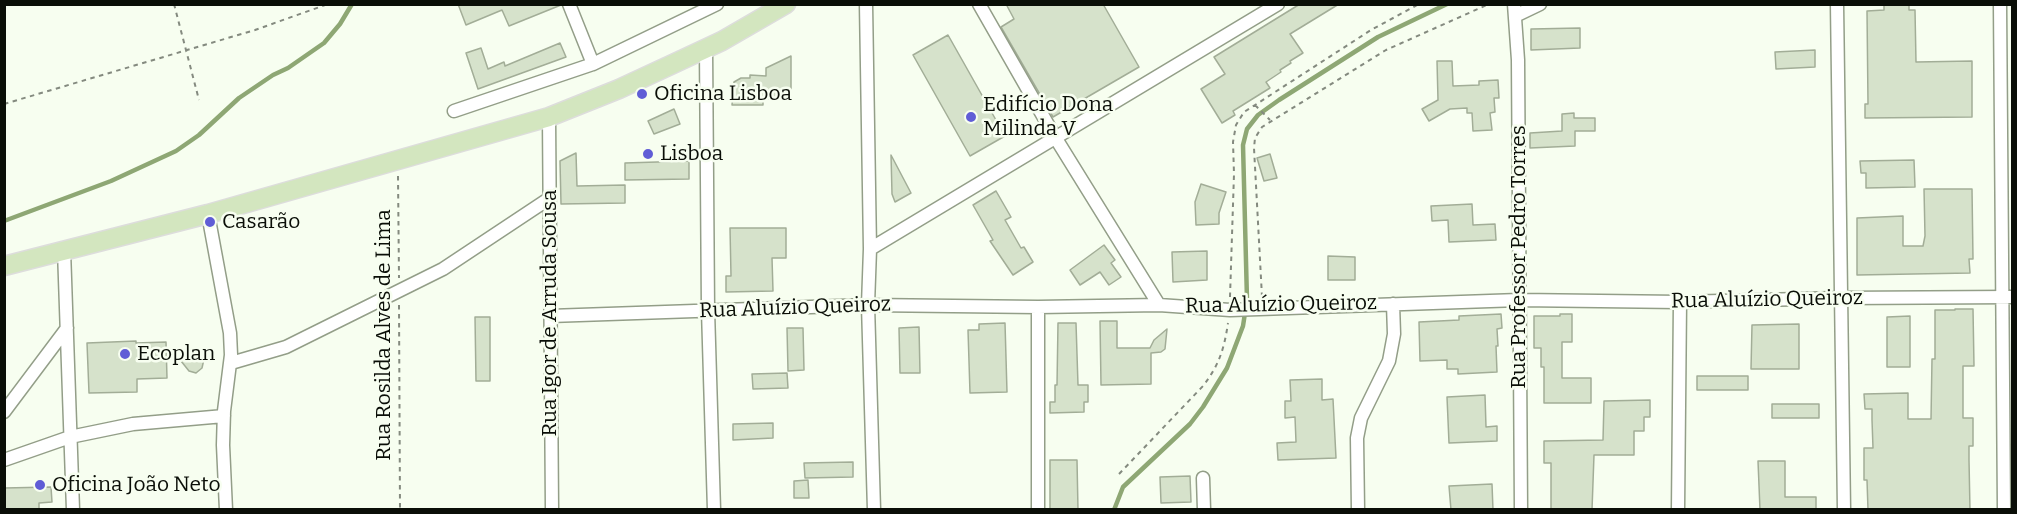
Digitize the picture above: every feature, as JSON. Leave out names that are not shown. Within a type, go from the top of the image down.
[{"type":"main road","points":[[4,266],[208,214],[549,117],[619,89],[705,49],[786,4]]},
{"type":"street","points":[[569,4],[592,64]]},
{"type":"street","points":[[454,111],[592,64],[717,4]]},
{"type":"street","points":[[866,4],[870,249],[868,304],[874,510]]},
{"type":"street","points":[[979,4],[1055,137],[1159,305]]},
{"type":"street","points":[[870,249],[1278,4]]},
{"type":"street","points":[[1514,10],[1540,4]]},
{"type":"street","points":[[1837,4],[1844,510]]},
{"type":"street","points":[[2000,4],[2007,297],[2004,510]]},
{"type":"street","name":"Rua Professor Pedro Torres","points":[[1514,10],[1518,60],[1521,510]]},
{"type":"street","points":[[705,49],[708,310],[714,510]]},
{"type":"street","name":"Rua Igor de Arruda Sousa","points":[[549,117],[552,510]]},
{"type":"street","points":[[231,363],[286,347],[443,269],[550,198]]},
{"type":"street","points":[[208,214],[230,333],[231,363],[224,416],[223,445],[226,510]]},
{"type":"street","points":[[64,250],[73,510]]},
{"type":"street","name":"Rua Aluízio Queiroz","points":[[550,316],[868,304],[1038,307],[1159,305],[1230,310],[1519,300],[1680,302],[2007,297]]},
{"type":"street","points":[[1678,510],[1680,302]]},
{"type":"street","points":[[1358,510],[1357,438],[1361,418],[1389,361],[1394,333],[1393,304]]},
{"type":"street","points":[[1038,307],[1038,510]]},
{"type":"street","points":[[4,412],[67,328]]},
{"type":"street","points":[[4,460],[70,437],[133,424],[224,416]]},
{"type":"street","points":[[1203,478],[1204,510]]},
{"type":"path","points":[[174,4],[199,100]]},
{"type":"path","points":[[4,104],[187,51],[328,4]]},
{"type":"path","points":[[1119,474],[1203,386],[1214,372],[1224,350],[1230,310],[1233,142],[1236,125],[1244,112],[1371,30],[1419,4]]},
{"type":"path","points":[[1263,309],[1254,148],[1255,138],[1262,127],[1386,50],[1489,4]]},
{"type":"path","points":[[1255,105],[1271,120]]},
{"type":"path","name":"Rua Rosilda Alves de Lima","points":[[398,161],[400,510]]},
{"type":"building","points":[[458,4],[561,5],[509,26],[502,10],[466,25]]},
{"type":"building","points":[[1006,4],[1103,4],[1139,67],[1053,117],[1001,27],[1014,19]]},
{"type":"building","points":[[1300,4],[1339,4],[1290,34],[1303,53],[1266,82],[1270,88],[1233,111],[1235,115],[1222,123],[1201,89],[1225,74],[1214,57]]},
{"type":"building","points":[[1884,4],[1909,4],[1909,10],[1915,10],[1916,62],[1972,61],[1972,117],[1865,118],[1865,104],[1868,104],[1867,11],[1884,10]]},
{"type":"building","points":[[1580,28],[1580,48],[1531,50],[1531,29]]},
{"type":"building","points":[[948,35],[1005,136],[970,156],[913,55]]},
{"type":"building","points":[[560,43],[566,57],[478,89],[466,53],[481,48],[488,69],[504,62],[505,66]]},
{"type":"building","points":[[1815,50],[1815,67],[1776,69],[1775,52]]},
{"type":"building","points":[[791,56],[791,96],[763,99],[763,105],[732,105],[734,82],[741,78],[750,78],[750,75],[766,76],[766,68]]},
{"type":"building","points":[[1437,61],[1452,61],[1453,86],[1479,85],[1479,81],[1498,80],[1499,98],[1494,98],[1495,112],[1490,113],[1492,130],[1473,131],[1472,113],[1467,113],[1467,108],[1450,109],[1429,121],[1422,109],[1438,100]]},
{"type":"building","points":[[674,109],[680,124],[654,134],[648,121]]},
{"type":"building","points":[[1574,113],[1574,118],[1595,118],[1595,131],[1575,131],[1575,146],[1530,148],[1530,133],[1562,131],[1562,114]]},
{"type":"building","points":[[576,153],[577,186],[625,185],[625,203],[561,204],[560,161]]},
{"type":"building","points":[[1270,154],[1277,178],[1264,181],[1257,158]]},
{"type":"building","points":[[891,155],[911,193],[895,202],[892,194]]},
{"type":"building","points":[[1914,160],[1915,187],[1866,188],[1866,173],[1861,173],[1860,161]]},
{"type":"building","points":[[689,161],[689,179],[625,180],[625,163]]},
{"type":"building","points":[[1201,184],[1226,192],[1219,213],[1219,224],[1196,225],[1195,202]]},
{"type":"building","points":[[1924,189],[1972,189],[1973,259],[1969,259],[1970,273],[1857,275],[1857,218],[1903,216],[1903,246],[1923,246],[1925,236]]},
{"type":"building","points":[[996,191],[1011,217],[1005,220],[1021,248],[1024,247],[1033,262],[1013,275],[990,241],[993,240],[973,205]]},
{"type":"building","points":[[1472,204],[1473,225],[1495,224],[1496,240],[1449,242],[1448,220],[1432,221],[1431,206]]},
{"type":"building","points":[[730,228],[786,228],[786,258],[772,258],[773,291],[726,292],[726,276],[731,276]]},
{"type":"building","points":[[1104,245],[1115,260],[1111,263],[1121,277],[1109,285],[1100,272],[1080,285],[1070,270]]},
{"type":"building","points":[[1207,251],[1207,280],[1173,282],[1172,252]]},
{"type":"building","points":[[1328,256],[1355,257],[1355,280],[1328,280]]},
{"type":"building","points":[[1973,309],[1974,366],[1963,366],[1963,418],[1973,418],[1973,446],[1969,446],[1970,510],[1868,510],[1867,480],[1864,480],[1864,448],[1873,448],[1872,409],[1865,409],[1864,394],[1908,393],[1908,419],[1931,419],[1935,310]]},
{"type":"building","points":[[1501,314],[1502,328],[1497,329],[1497,372],[1458,374],[1458,369],[1447,369],[1447,360],[1420,361],[1419,322],[1459,320],[1459,316]]},
{"type":"building","points":[[1560,314],[1572,314],[1572,342],[1562,342],[1562,378],[1591,378],[1591,403],[1544,403],[1544,367],[1541,367],[1541,348],[1534,348],[1534,316],[1560,316]]},
{"type":"building","points":[[1910,316],[1910,367],[1887,367],[1887,317]]},
{"type":"building","points":[[475,317],[490,317],[490,381],[476,381]]},
{"type":"building","points":[[1100,321],[1117,321],[1117,348],[1150,348],[1154,340],[1167,329],[1165,349],[1151,353],[1151,384],[1101,385]]},
{"type":"building","points":[[1005,323],[1007,392],[970,393],[968,330],[979,330],[979,324]]},
{"type":"building","points":[[1058,323],[1076,323],[1078,385],[1088,385],[1088,402],[1084,402],[1084,412],[1050,413],[1050,402],[1055,402],[1055,385],[1057,385]]},
{"type":"building","points":[[1799,324],[1799,369],[1751,369],[1752,325]]},
{"type":"building","points":[[919,327],[920,373],[900,373],[899,328]]},
{"type":"building","points":[[787,328],[803,328],[804,370],[788,371]]},
{"type":"building","points":[[136,341],[136,343],[166,342],[167,378],[137,379],[137,392],[89,393],[87,343]]},
{"type":"building","points":[[191,352],[199,353],[204,359],[202,368],[196,373],[189,371],[181,361]]},
{"type":"building","points":[[787,373],[788,388],[753,389],[752,374]]},
{"type":"building","points":[[1697,376],[1748,376],[1748,390],[1697,390]]},
{"type":"building","points":[[1322,379],[1322,400],[1333,399],[1336,458],[1278,460],[1277,443],[1296,442],[1295,417],[1285,418],[1285,401],[1291,401],[1290,380]]},
{"type":"building","points":[[1485,395],[1486,427],[1497,426],[1497,441],[1449,443],[1447,397]]},
{"type":"building","points":[[1650,400],[1650,417],[1644,417],[1644,431],[1634,431],[1634,455],[1594,455],[1592,510],[1551,510],[1551,463],[1544,463],[1544,441],[1603,440],[1604,401]]},
{"type":"building","points":[[1772,404],[1819,404],[1819,418],[1772,418]]},
{"type":"building","points":[[773,423],[773,438],[733,440],[733,424]]},
{"type":"building","points":[[1050,460],[1077,460],[1078,510],[1050,510]]},
{"type":"building","points":[[1758,461],[1785,461],[1785,497],[1816,497],[1816,510],[1760,510]]},
{"type":"building","points":[[853,462],[853,477],[805,478],[804,463]]},
{"type":"building","points":[[1190,476],[1191,502],[1161,503],[1160,477]]},
{"type":"building","points":[[808,480],[809,498],[794,498],[794,481]]},
{"type":"building","points":[[1492,484],[1493,510],[1451,510],[1449,486]]},
{"type":"building","points":[[51,487],[52,502],[39,503],[39,510],[4,510],[4,488]]},
{"type":"waterway","points":[[4,221],[111,181],[176,151],[199,135],[239,98],[324,43],[340,24],[352,4]]},
{"type":"waterway","points":[[1114,510],[1123,487],[1190,424],[1203,407],[1227,368],[1243,326],[1247,300],[1243,145],[1247,129],[1258,115],[1279,100],[1378,37],[1447,4]]},
{"type":"place","name":"Oficina Lisboa","points":[[642,94]]},
{"type":"place","name":"Edifício Dona Milinda V","points":[[971,117]]},
{"type":"place","name":"Lisboa","points":[[648,154]]},
{"type":"place","name":"Casarão","points":[[210,222]]},
{"type":"place","name":"Ecoplan","points":[[125,354]]},
{"type":"place","name":"Oficina João Neto","points":[[40,485]]}]
